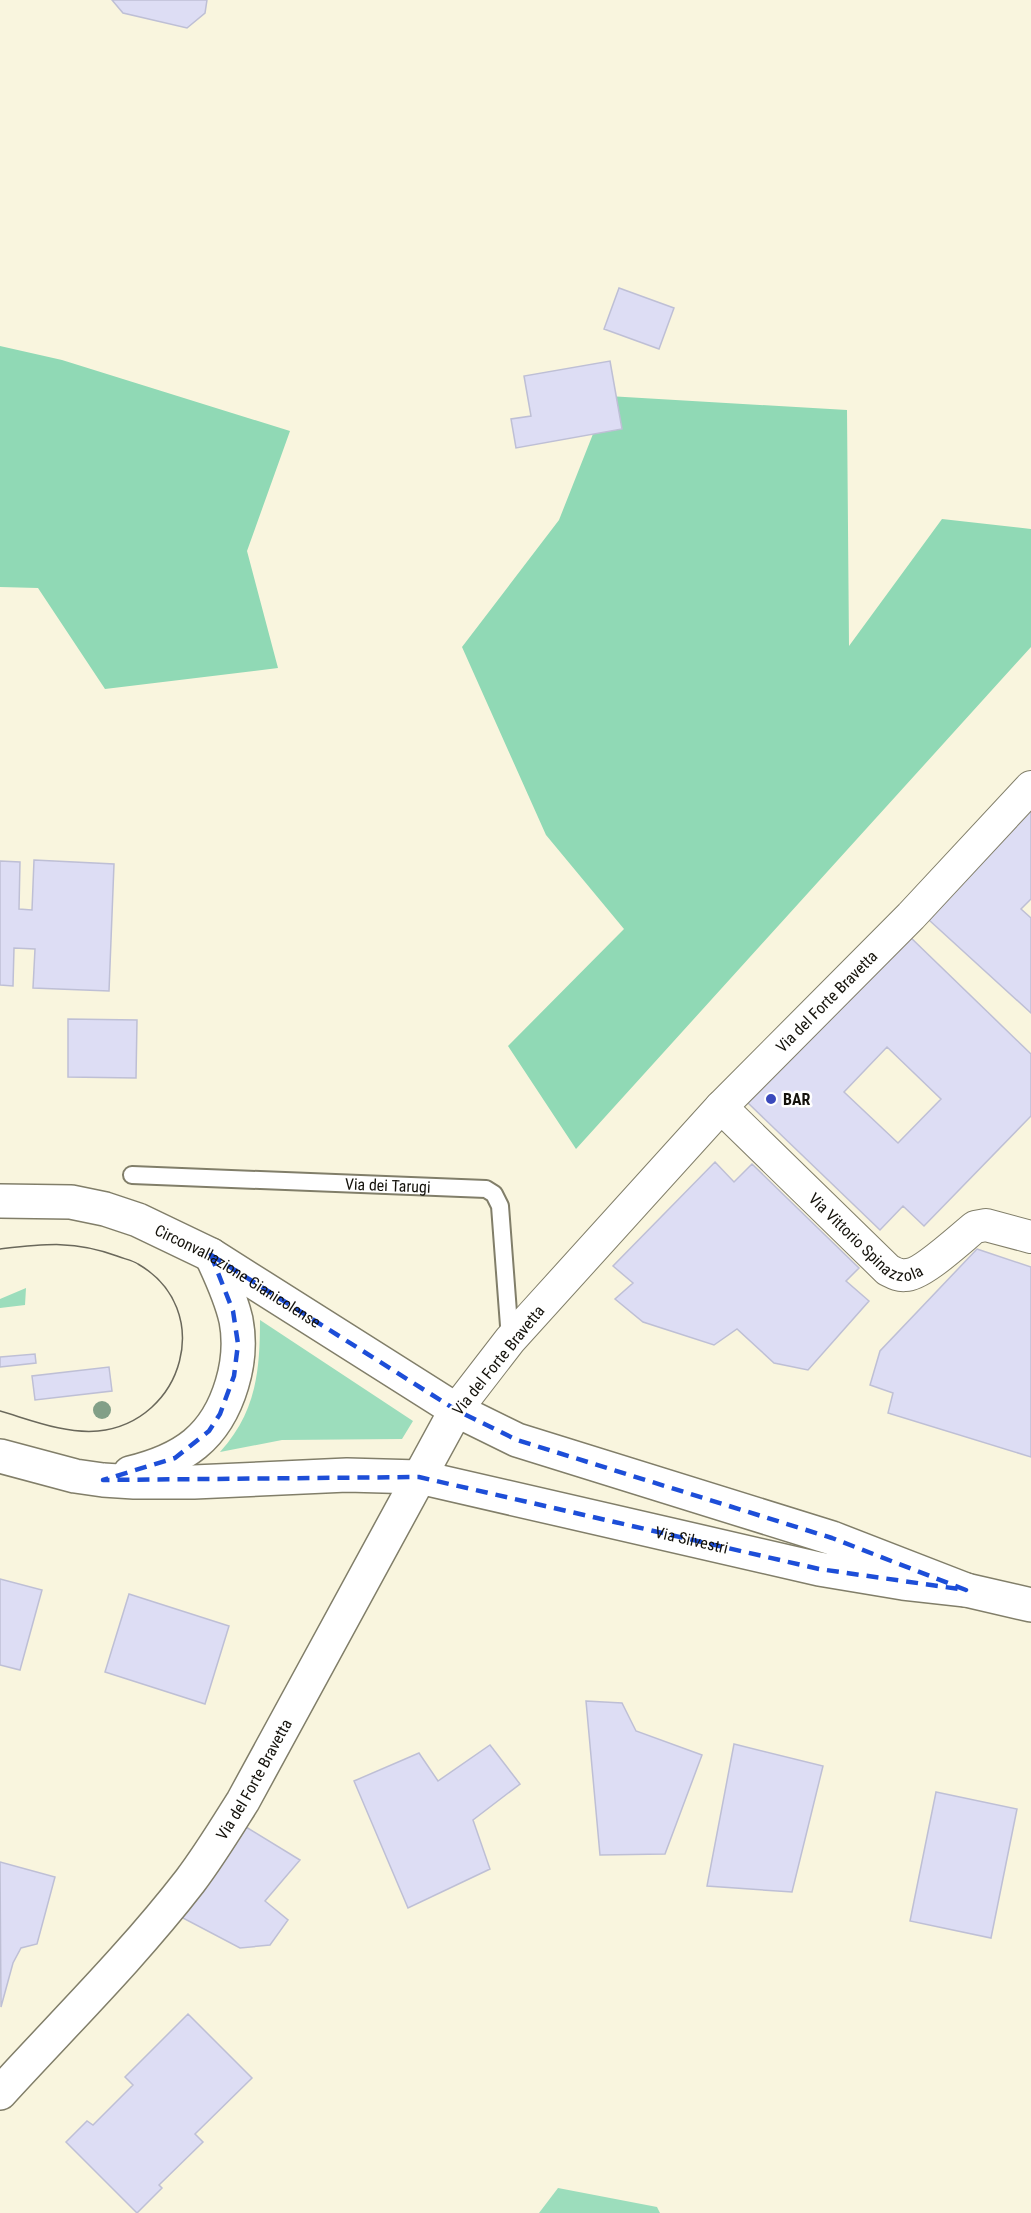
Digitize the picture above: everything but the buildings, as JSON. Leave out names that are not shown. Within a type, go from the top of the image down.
[{"type":"main road","name":"Circonvallazione Gianicolense","points":[[0,1201],[54,1201],[98,1207],[138,1220],[212,1255],[456,1410]]},
{"type":"main road","points":[[103,1480],[144,1470],[175,1458],[209,1431],[220,1414],[234,1376],[238,1344],[234,1311],[212,1255]]},
{"type":"main road","name":"Via del Forte Bravetta","points":[[0,2093],[158,1921],[203,1863],[243,1801],[456,1410]]},
{"type":"main road","name":"Via Silvestri","points":[[456,1410],[517,1440],[832,1538],[966,1590]]},
{"type":"main road","points":[[0,1456],[52,1471],[103,1480],[170,1483],[347,1475],[419,1477]]},
{"type":"main road","name":"Via Silvestri","points":[[419,1477],[819,1569],[903,1583],[966,1590],[1031,1605]]},
{"type":"street","name":"Via del Forte Bravetta","points":[[456,1410],[510,1340],[721,1107],[911,916],[1031,787]]},
{"type":"street","name":"Via Vittorio Spinazzola","points":[[721,1107],[888,1270],[896,1274],[904,1276],[921,1270],[975,1227],[986,1225],[1031,1237]]},
{"type":"lane","name":"Via dei Tarugi","points":[[132,1175],[486,1189],[494,1194],[500,1206],[510,1340]]},
{"type":"highlighted area","points":[[211,1255],[456,1410],[517,1440],[832,1538],[966,1590],[819,1569],[419,1477],[103,1480],[175,1458],[209,1431],[220,1414],[234,1376],[238,1344],[233,1311]]},
{"type":"green space","points":[[0,346],[62,360],[290,431],[247,551],[278,668],[105,689],[38,588],[0,587]]},
{"type":"green space","points":[[608,396],[847,410],[849,646],[942,519],[1031,529],[1031,647],[576,1149],[508,1046],[624,929],[546,835],[462,647],[559,520]]},
{"type":"green space","points":[[26,1288],[25,1305],[0,1308],[0,1299]]},
{"type":"green space","points":[[260,1320],[413,1421],[402,1439],[282,1440],[220,1452],[241,1422],[253,1390],[259,1357]]},
{"type":"green space","points":[[558,2188],[657,2207],[660,2213],[539,2213]]},
{"type":"tram line","points":[[0,1249],[73,1245],[87,1247],[136,1263],[162,1284],[177,1308],[182,1334],[180,1361],[169,1386],[152,1407],[128,1423],[98,1431],[73,1430],[48,1426],[0,1411]]},
{"type":"place","name":"BAR","points":[[771,1099]]}]
